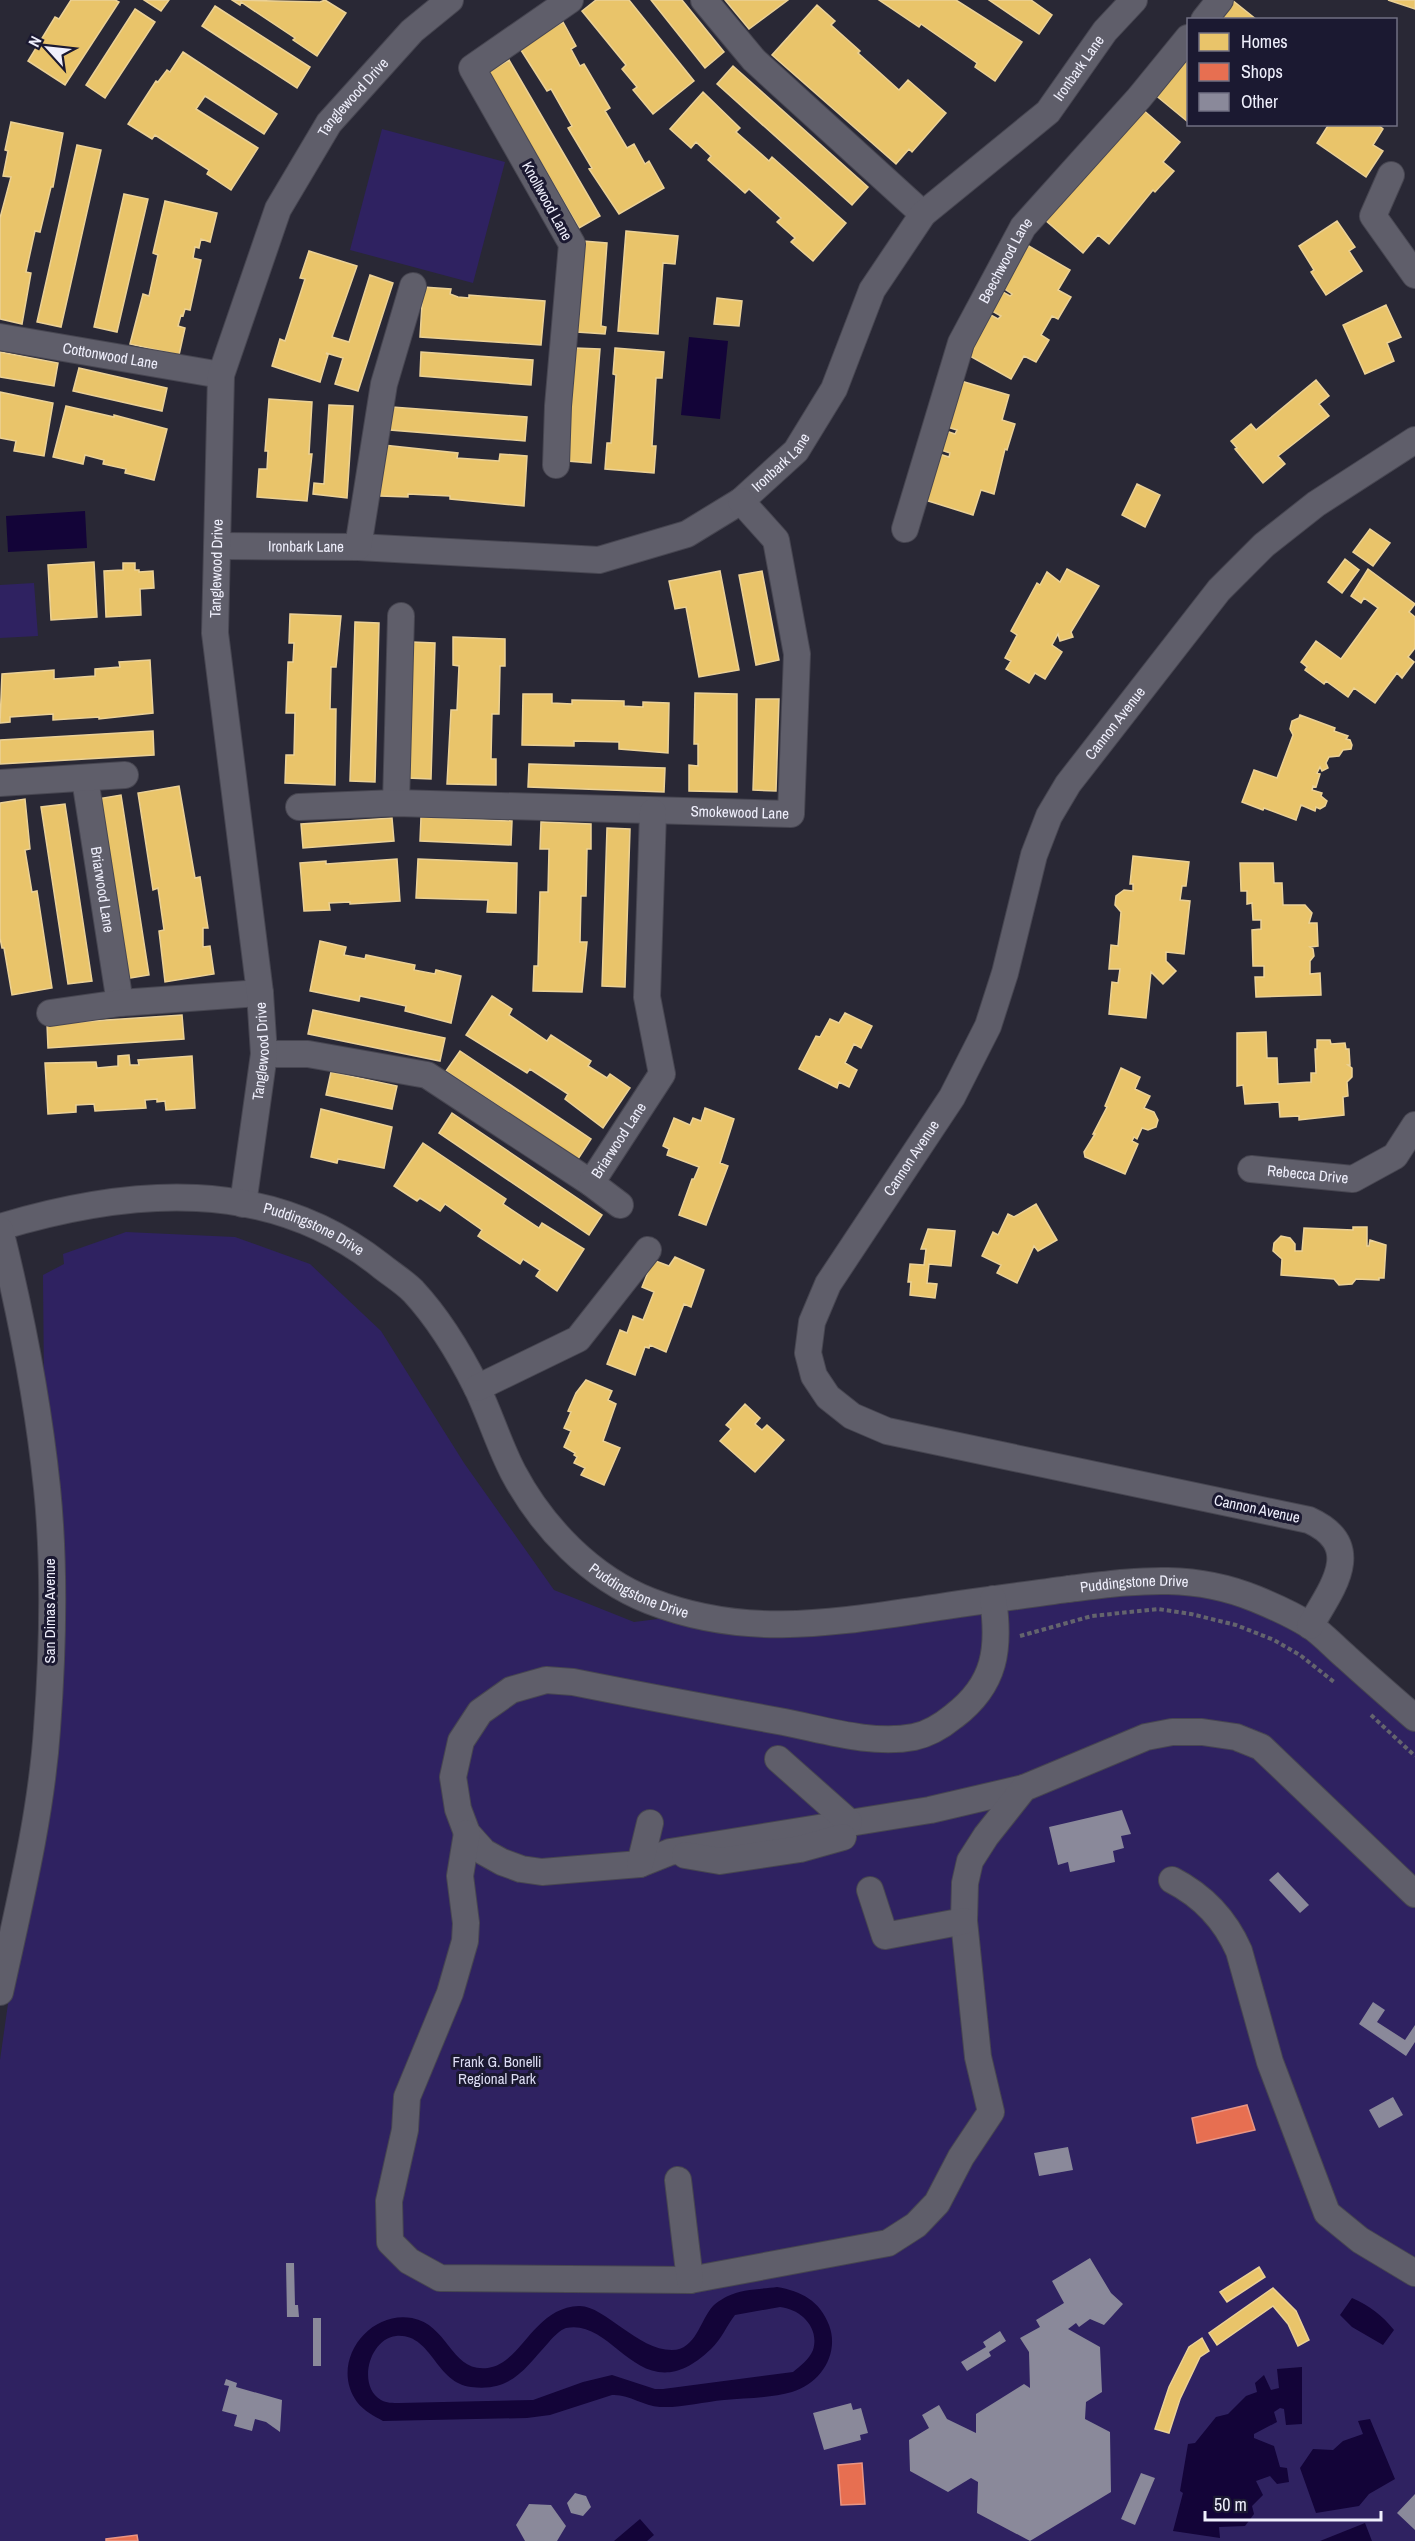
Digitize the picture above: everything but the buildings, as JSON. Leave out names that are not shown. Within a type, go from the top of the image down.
[{"type":"street","name":"Tanglewood Drive","points":[[243,1204],[264,1054],[260,993],[215,633],[219,546],[221,375],[278,209],[329,123],[412,31],[450,0]]},
{"type":"street","name":"Knollwood Lane","points":[[556,465],[558,406],[572,243],[472,68],[570,0]]},
{"type":"street","points":[[704,0],[754,60],[923,214]]},
{"type":"street","name":"Ironbark Lane","points":[[219,546],[358,547],[599,560],[687,534],[741,501],[796,451],[834,388],[872,290],[923,214],[1048,112],[1105,31],[1134,0]]},
{"type":"street","points":[[1206,18],[1220,0]]},
{"type":"street","name":"Beechwood Lane","points":[[905,529],[961,343],[1023,227],[1139,98],[1187,39]]},
{"type":"street","points":[[1391,175],[1373,216],[1415,275]]},
{"type":"street","points":[[358,547],[384,384],[413,286]]},
{"type":"street","name":"Cottonwood Lane","points":[[0,337],[221,375]]},
{"type":"street","name":"Cannon Avenue","points":[[1310,1626],[1340,1573],[1341,1556],[1335,1538],[1323,1526],[1309,1520],[887,1431],[852,1416],[828,1397],[814,1376],[808,1353],[812,1322],[828,1284],[952,1097],[988,1026],[1005,973],[1034,855],[1049,816],[1068,784],[1218,591],[1264,545],[1316,504],[1415,440]]},
{"type":"street","name":"Smokewood Lane","points":[[299,807],[396,803],[653,812],[791,814],[797,654],[776,540],[741,501]]},
{"type":"street","points":[[396,803],[400,616]]},
{"type":"street","points":[[0,783],[125,775]]},
{"type":"street","name":"Briarwood Lane","points":[[85,779],[120,1003]]},
{"type":"street","name":"Briarwood Lane","points":[[264,1054],[308,1054],[427,1076],[591,1183],[662,1074],[647,997],[653,812]]},
{"type":"street","points":[[50,1013],[120,1003],[260,993]]},
{"type":"street","name":"Rebecca Drive","points":[[1251,1168],[1353,1179],[1395,1156],[1415,1125]]},
{"type":"street","points":[[591,1183],[620,1205]]},
{"type":"street","name":"Puddingstone Drive","points":[[0,1228],[49,1212],[147,1198],[195,1197],[275,1209],[315,1223],[366,1254],[411,1290],[447,1336],[477,1388],[513,1472],[536,1509],[576,1554],[614,1582],[645,1599],[689,1615],[759,1626],[834,1622],[1149,1579],[1206,1583],[1256,1599],[1310,1626],[1415,1718]]},
{"type":"street","name":"San Dimas Avenue","points":[[0,1228],[17,1299],[47,1489],[51,1565],[51,1653],[47,1730],[39,1800],[0,1992]]},
{"type":"street","points":[[477,1388],[578,1339],[648,1250]]},
{"type":"street","points":[[930,1810],[670,1851],[640,1864],[542,1872],[521,1869],[484,1852],[467,1833],[458,1809],[453,1776],[462,1741],[480,1712],[511,1690],[546,1680],[573,1682],[864,1738],[916,1737],[942,1726],[966,1708],[981,1690],[992,1670],[997,1644],[993,1599]]},
{"type":"street","points":[[670,1851],[720,1861],[788,1851],[930,1810],[1024,1788],[1146,1737],[1172,1732],[1202,1732],[1236,1737],[1262,1746],[1415,1894]]},
{"type":"street","points":[[778,1760],[849,1822]]},
{"type":"street","points":[[467,1833],[460,1876],[466,1923],[465,1941],[450,1993],[407,2097],[405,2130],[389,2201],[390,2242],[409,2261],[440,2278],[690,2280],[888,2243],[916,2225],[937,2202],[961,2157],[991,2112],[978,2057],[964,1921],[965,1883],[970,1861],[1024,1788]]},
{"type":"street","points":[[640,1864],[650,1822]]},
{"type":"street","points":[[1172,1880],[1191,1890],[1207,1903],[1232,1937],[1239,1951],[1270,2062],[1327,2213],[1360,2240],[1415,2273]]},
{"type":"street","points":[[870,1890],[885,1936],[964,1921]]},
{"type":"street","points":[[678,2180],[690,2280]]},
{"type":"path","points":[[997,1644],[1092,1616],[1158,1609],[1236,1625],[1274,1640],[1300,1655],[1342,1689]]},
{"type":"path","points":[[1367,1711],[1415,1756]]},
{"type":"green space","points":[[382,129],[505,162],[473,283],[350,250]]},
{"type":"green space","points":[[34,583],[38,636],[0,638],[0,585]]},
{"type":"green space","name":"Frank G. Bonelli Regional Park","points":[[126,1232],[235,1237],[310,1264],[381,1331],[464,1463],[554,1590],[634,1622],[689,1615],[759,1626],[1149,1579],[1256,1599],[1415,1718],[1415,2541],[0,2541],[0,2060],[47,1730],[43,1275],[64,1264],[63,1254]]},
{"type":"shaded area","points":[[689,337],[728,341],[720,419],[681,415]]},
{"type":"shaded area","points":[[85,511],[87,548],[8,552],[6,516]]},
{"type":"shaded area","points":[[777,2287],[802,2294],[815,2303],[825,2317],[832,2336],[830,2357],[819,2375],[802,2388],[784,2394],[668,2407],[654,2406],[624,2396],[612,2395],[550,2415],[527,2418],[383,2421],[369,2413],[357,2402],[350,2387],[348,2371],[350,2356],[358,2342],[381,2322],[396,2318],[412,2318],[424,2322],[434,2329],[466,2363],[476,2368],[488,2368],[510,2357],[539,2325],[564,2309],[579,2306],[589,2308],[599,2312],[646,2343],[672,2350],[680,2349],[692,2340],[708,2312],[720,2300],[739,2292]],"holes":[[[780,2307],[801,2315],[814,2334],[813,2350],[804,2363],[793,2372],[663,2389],[655,2389],[612,2375],[583,2382],[533,2400],[390,2403],[381,2400],[369,2385],[369,2364],[373,2354],[379,2345],[396,2336],[408,2337],[418,2342],[449,2377],[459,2384],[485,2388],[497,2386],[516,2376],[561,2330],[566,2328],[584,2328],[600,2336],[631,2360],[648,2369],[666,2372],[687,2367],[711,2349],[735,2315]]]},
{"type":"shaded area","points":[[1352,2298],[1375,2311],[1394,2330],[1383,2345],[1352,2327],[1340,2315]]},
{"type":"shaded area","points":[[1302,2367],[1302,2424],[1286,2425],[1284,2409],[1280,2408],[1274,2412],[1277,2422],[1254,2434],[1254,2438],[1274,2446],[1280,2467],[1287,2468],[1289,2482],[1277,2484],[1270,2476],[1256,2481],[1263,2495],[1252,2506],[1254,2514],[1245,2526],[1219,2527],[1220,2538],[1173,2531],[1183,2493],[1180,2491],[1188,2444],[1195,2443],[1216,2417],[1228,2414],[1246,2396],[1257,2392],[1255,2383],[1264,2375],[1271,2390],[1279,2388],[1277,2369]]},
{"type":"shaded area","points":[[1370,2419],[1395,2479],[1369,2494],[1359,2506],[1316,2513],[1300,2468],[1313,2449],[1333,2450],[1343,2441],[1363,2434],[1358,2421]]},
{"type":"shaded area","points":[[640,2519],[654,2535],[647,2541],[614,2541]]},
{"type":"shaded area","points":[[1365,2523],[1372,2541],[1320,2541]]}]
